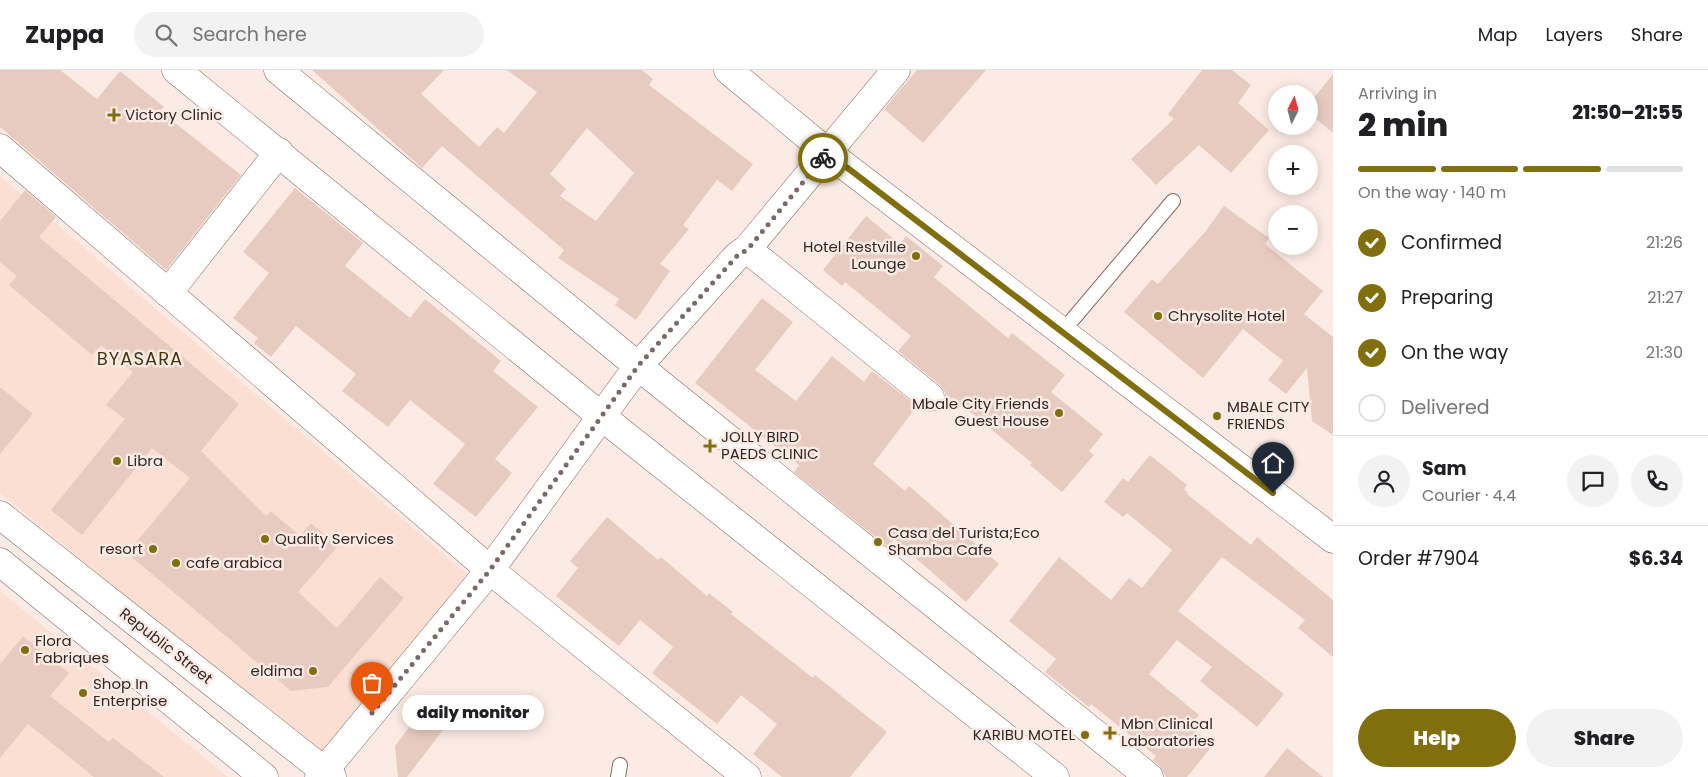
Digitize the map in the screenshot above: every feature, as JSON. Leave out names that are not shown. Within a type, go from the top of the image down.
[{"type":"street","points":[[176,70],[601,416],[1055,777]]},
{"type":"street","points":[[278,70],[638,366],[1149,777]]},
{"type":"street","points":[[728,70],[828,153],[1333,539]]},
{"type":"street","points":[[325,775],[490,570],[638,366],[737,256],[748,249],[896,70]]},
{"type":"street","points":[[0,148],[490,570],[747,777]]},
{"type":"street","points":[[168,293],[279,152]]},
{"type":"street","points":[[748,249],[930,397]]},
{"type":"street","name":"Republic Street","points":[[0,515],[325,775]]},
{"type":"street","points":[[0,562],[264,777]]},
{"type":"lane","points":[[1062,332],[1173,201]]},
{"type":"shaded area","points":[[0,176],[474,580],[331,764],[0,493]]},
{"type":"shaded area","points":[[0,591],[228,777],[0,777]]},
{"type":"building","points":[[0,70],[60,70],[97,99],[120,71],[164,107],[160,111],[241,175],[166,270],[0,127]]},
{"type":"building","points":[[312,70],[444,70],[421,94],[479,147],[497,127],[504,133],[537,92],[507,70],[642,70],[653,79],[649,85],[753,164],[732,191],[717,180],[683,225],[689,229],[660,264],[670,271],[636,320],[615,305],[619,299],[558,258],[564,250],[442,146],[422,168]],"holes":[[[587,128],[634,173],[596,221],[560,196],[566,189],[550,174]]]},
{"type":"building","points":[[917,70],[986,70],[923,143],[884,109]]},
{"type":"building","points":[[1202,70],[1232,70],[1251,85],[1238,103],[1268,131],[1231,173],[1199,145],[1156,185],[1131,159],[1174,119],[1168,114]]},
{"type":"building","points":[[1333,74],[1333,133],[1318,120],[1318,93]]},
{"type":"building","points":[[295,188],[363,243],[345,266],[410,318],[425,299],[501,361],[493,371],[538,407],[495,459],[512,473],[476,517],[433,484],[465,444],[410,400],[388,427],[342,391],[356,374],[296,326],[271,357],[254,343],[258,338],[233,318],[269,273],[243,252]]},
{"type":"building","points":[[25,190],[56,217],[39,237],[239,404],[201,451],[266,516],[271,511],[300,536],[311,523],[338,546],[298,592],[337,628],[380,577],[404,598],[328,687],[291,691],[127,553],[190,478],[152,448],[82,535],[51,510],[125,419],[106,405],[133,372],[101,345],[92,355],[9,285],[17,276],[0,262],[0,221]]},
{"type":"building","points":[[1224,206],[1268,237],[1265,244],[1268,246],[1268,255],[1279,255],[1323,291],[1304,314],[1333,337],[1333,435],[1312,421],[1307,368],[1286,394],[1268,380],[1283,361],[1243,329],[1203,378],[1124,312],[1152,279],[1158,284],[1205,232]]},
{"type":"building","points":[[866,216],[900,244],[906,236],[943,266],[934,277],[1008,338],[1012,333],[1065,375],[1051,392],[1103,434],[1089,451],[1094,455],[1062,492],[1030,465],[1032,463],[952,397],[948,402],[945,400],[945,392],[940,385],[898,351],[911,336],[845,282],[842,286],[823,270]]},
{"type":"building","points":[[762,298],[793,322],[755,370],[796,401],[832,356],[864,382],[872,371],[917,406],[873,464],[905,491],[909,486],[999,564],[966,602],[894,539],[888,547],[794,472],[799,465],[695,383]]},
{"type":"building","points":[[0,387],[33,414],[0,454]]},
{"type":"building","points":[[1150,455],[1187,485],[1184,489],[1187,494],[1251,545],[1257,537],[1333,600],[1333,657],[1298,628],[1305,620],[1222,557],[1178,611],[1284,694],[1257,727],[1200,681],[1212,667],[1177,640],[1149,674],[1199,715],[1190,727],[1213,745],[1187,777],[1166,777],[1159,765],[1153,760],[1156,756],[1091,704],[1089,707],[1045,672],[1056,659],[1009,621],[1059,557],[1111,600],[1129,578],[1142,588],[1172,550],[1127,513],[1123,517],[1104,502],[1123,478],[1128,482]]},
{"type":"building","points":[[607,517],[658,560],[661,557],[707,596],[709,593],[733,612],[731,614],[813,678],[815,675],[887,732],[850,777],[782,777],[753,754],[777,724],[741,695],[717,724],[652,673],[673,647],[640,620],[619,646],[556,596],[578,568],[570,561]]},
{"type":"building","points":[[23,636],[69,673],[50,696],[109,742],[113,738],[164,777],[94,777],[28,724],[0,758],[0,664]]},
{"type":"building","points":[[431,698],[453,717],[407,777],[398,777],[395,746]]},
{"type":"building","points":[[1287,748],[1323,777],[1264,777]]},
{"type":"way so far","points":[[372,713],[490,570],[638,366],[737,256],[748,249],[823,158]]},
{"type":"place","name":"Victory Clinic","points":[[114,115]]},
{"type":"place","name":"Hotel Restville Lounge","points":[[916,256]]},
{"type":"place","name":"Chrysolite Hotel","points":[[1158,316]]},
{"type":"place","name":"Mbale City Friends Guest House","points":[[1059,413]]},
{"type":"place","name":"MBALE CITY FRIENDS","points":[[1217,416]]},
{"type":"place","name":"JOLLY BIRD PAEDS CLINIC","points":[[710,446]]},
{"type":"place","name":"Libra","points":[[117,461]]},
{"type":"place","name":"Quality Services","points":[[265,539]]},
{"type":"place","name":"Casa del Turista;Eco Shamba Cafe","points":[[878,542]]},
{"type":"place","name":"resort","points":[[153,549]]},
{"type":"place","name":"cafe arabica","points":[[176,563]]},
{"type":"place","name":"Flora Fabriques","points":[[25,650]]},
{"type":"place","name":"eldima","points":[[313,671]]},
{"type":"place","name":"Shop In Enterprise","points":[[83,693]]},
{"type":"place","name":"daily monitor","points":[[372,713]]},
{"type":"place","name":"Mbn Clinical Laboratories","points":[[1110,733]]},
{"type":"place","name":"KARIBU MOTEL","points":[[1085,735]]},
{"type":"district","name":"BYASARA","points":[[140,359]]},
{"type":"route","points":[[823,158],[828,153],[1273,493]]}]
